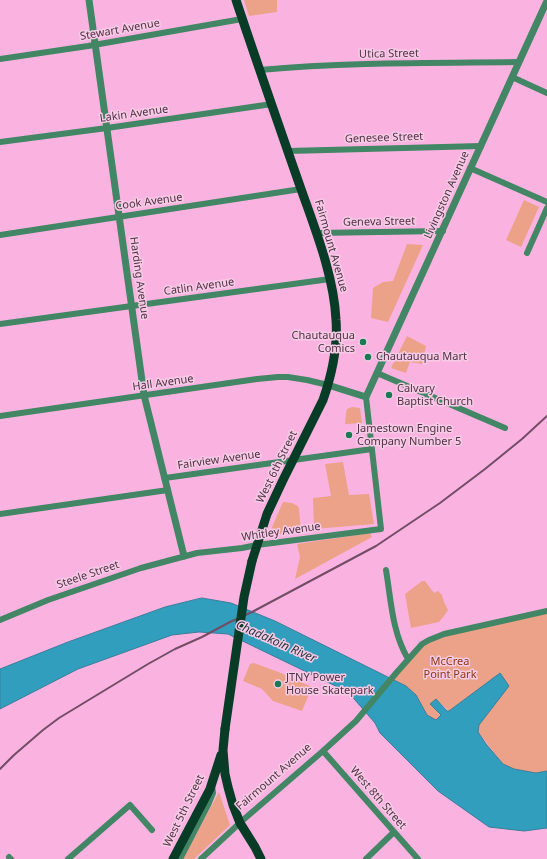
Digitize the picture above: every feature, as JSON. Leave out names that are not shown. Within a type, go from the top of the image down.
[{"type":"main road","name":"Fairmount Avenue","points":[[236,0],[316,233],[330,280],[336,320],[336,344],[328,385]]},
{"type":"main road","name":"West 6th Street","points":[[223,750],[244,597],[252,561],[267,514],[319,409],[328,385]]},
{"type":"main road","name":"West 5th Street","points":[[174,859],[212,784],[223,750]]},
{"type":"main road","points":[[223,750],[225,774],[233,805],[240,823],[261,859]]},
{"type":"street","name":"Harding Avenue","points":[[89,0],[144,395],[184,556]]},
{"type":"street","name":"Livingston Avenue","points":[[366,397],[547,1]]},
{"type":"street","name":"Stewart Avenue","points":[[0,58],[96,45],[242,19]]},
{"type":"street","name":"Utica Street","points":[[260,70],[291,67],[368,64],[519,62]]},
{"type":"street","points":[[512,77],[547,94]]},
{"type":"street","name":"Lakin Avenue","points":[[0,142],[272,104]]},
{"type":"street","name":"Genesee Street","points":[[288,151],[480,146]]},
{"type":"street","points":[[470,168],[547,202]]},
{"type":"street","name":"Cook Avenue","points":[[0,235],[301,189]]},
{"type":"street","points":[[527,253],[547,208]]},
{"type":"street","name":"Geneva Street","points":[[316,233],[442,232]]},
{"type":"street","name":"Catlin Avenue","points":[[0,324],[330,280]]},
{"type":"street","points":[[377,373],[505,428]]},
{"type":"street","name":"Hall Avenue","points":[[0,416],[278,377],[296,378],[328,385]]},
{"type":"street","points":[[328,385],[366,397],[372,449]]},
{"type":"street","name":"Fairview Avenue","points":[[164,478],[372,449]]},
{"type":"street","name":"Whitley Avenue","points":[[184,556],[197,553],[381,529],[372,449]]},
{"type":"street","points":[[0,514],[168,490]]},
{"type":"street","name":"Steele Street","points":[[0,620],[48,600],[140,568],[184,556]]},
{"type":"street","points":[[386,570],[397,634],[408,659],[422,644],[444,634],[547,611]]},
{"type":"street","name":"Fairmount Avenue","points":[[201,859],[356,721],[408,659]]},
{"type":"street","name":"West 8th Street","points":[[323,751],[418,859]]},
{"type":"street","points":[[180,859],[211,800],[213,793],[212,784]]},
{"type":"street","points":[[68,859],[130,805],[152,830]]},
{"type":"street","points":[[367,858],[394,832]]},
{"type":"green space","points":[[244,0],[277,0],[277,12],[249,16]]},
{"type":"green space","points":[[524,200],[539,207],[521,247],[506,240]]},
{"type":"green space","points":[[407,244],[423,245],[388,322],[371,318],[373,288],[383,282],[393,281]]},
{"type":"green space","points":[[407,336],[426,346],[422,364],[410,362],[406,373],[391,368]]},
{"type":"green space","points":[[352,407],[360,408],[362,423],[345,424],[347,409]]},
{"type":"green space","points":[[343,462],[349,495],[369,494],[374,524],[314,529],[313,498],[331,496],[325,464]]},
{"type":"green space","points":[[283,502],[292,503],[298,506],[301,531],[279,534],[273,531],[272,527]]},
{"type":"green space","points":[[370,533],[372,537],[295,579],[300,557],[297,544]]},
{"type":"green space","points":[[422,581],[425,581],[434,593],[438,591],[442,595],[448,610],[439,622],[411,628],[405,594]]},
{"type":"green space","name":"McCrea Point Park","points":[[547,611],[547,771],[536,773],[514,769],[503,764],[478,732],[479,725],[509,686],[500,673],[449,711],[436,699],[430,704],[441,716],[436,720],[427,715],[416,695],[406,686],[392,678],[422,644],[443,634]]},
{"type":"green space","name":"JTNY Power House Skatepark","points":[[254,663],[312,687],[302,711],[273,701],[262,689],[243,681],[250,664]]},
{"type":"green space","points":[[219,792],[230,825],[194,859],[183,859]]},
{"type":"water","name":"Chadakoin River","points":[[202,598],[231,603],[275,621],[406,686],[416,695],[427,715],[436,720],[441,715],[430,704],[436,699],[447,711],[449,711],[500,673],[509,686],[479,725],[478,732],[503,764],[514,769],[536,773],[547,771],[547,828],[524,831],[489,827],[438,791],[380,733],[375,723],[348,692],[228,634],[199,632],[172,635],[78,669],[0,709],[0,669],[68,642],[165,607]]},
{"type":"railway","points":[[0,769],[14,755],[59,718],[148,664],[175,649],[252,612],[376,546],[440,503],[485,469],[522,439],[547,416]]},
{"type":"place","name":"Chautauqua Comics","points":[[363,342]]},
{"type":"place","name":"Chautauqua Mart","points":[[368,357]]},
{"type":"place","name":"Calvary Baptist Church","points":[[389,395]]},
{"type":"place","name":"Jamestown Engine Company Number 5","points":[[349,435]]},
{"type":"place","name":"JTNY Power House Skatepark","points":[[278,684]]}]
